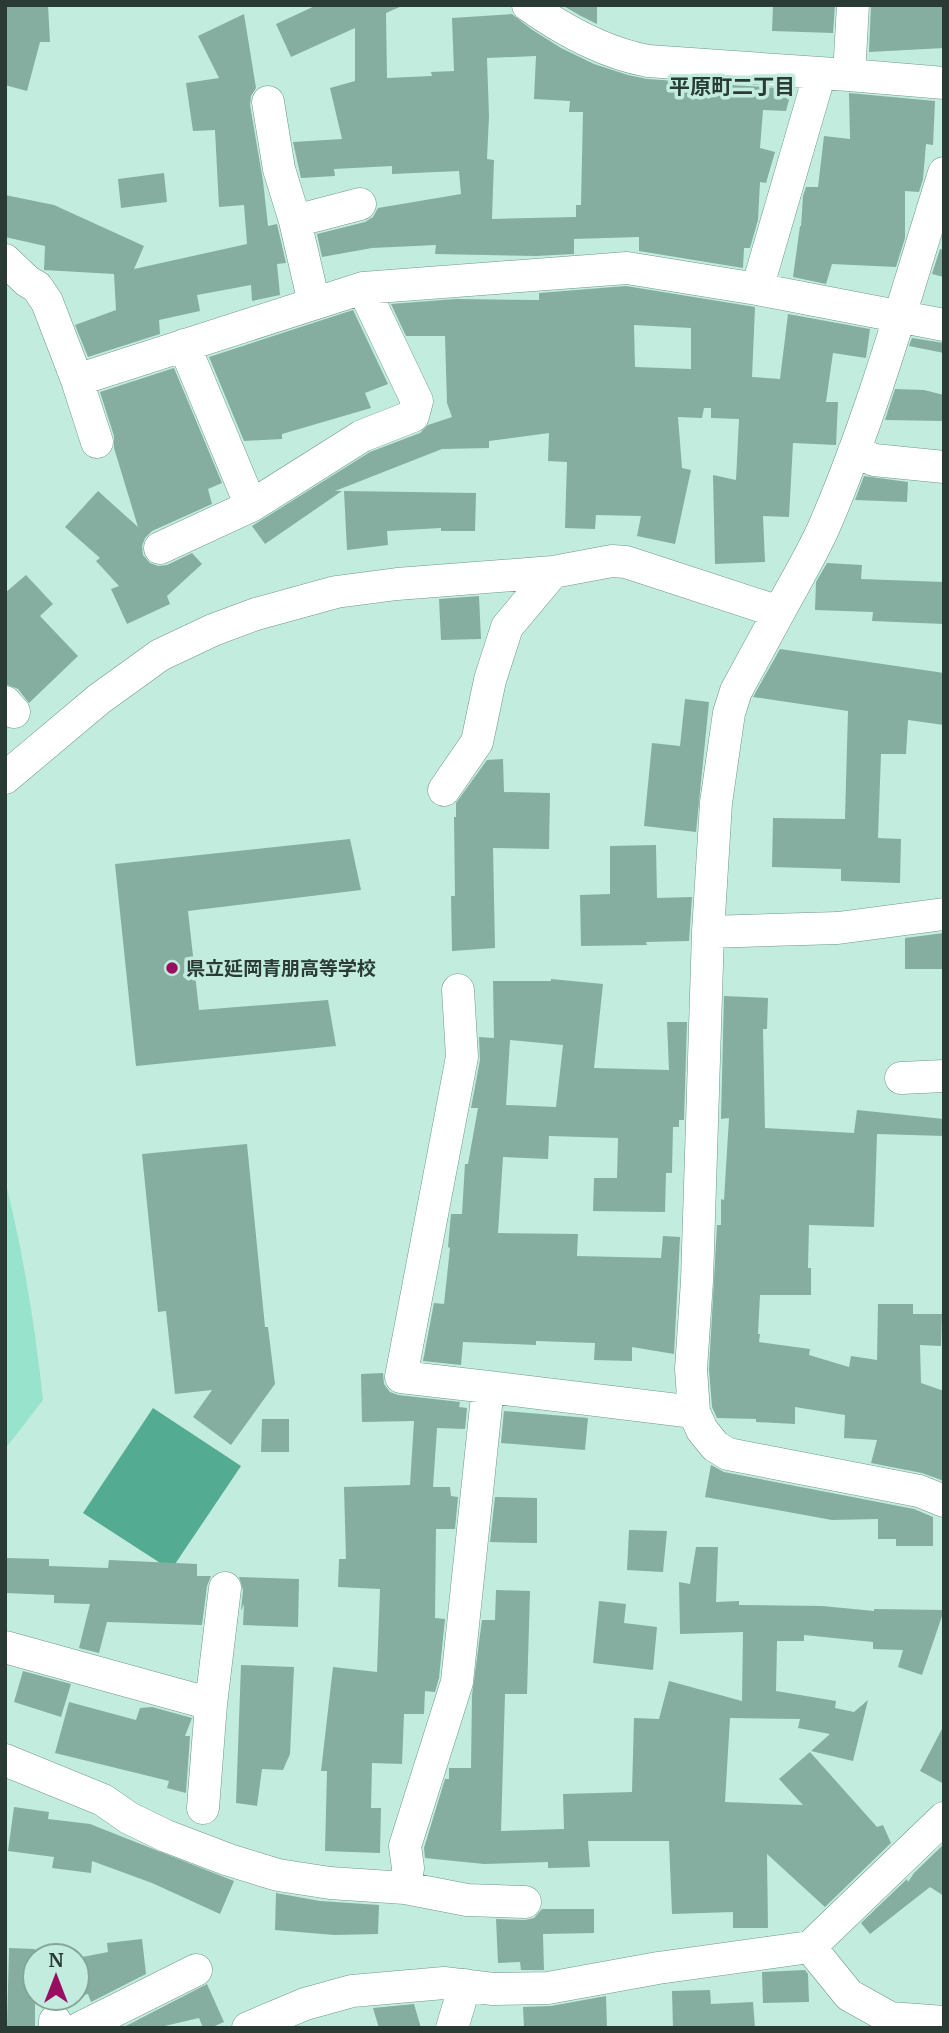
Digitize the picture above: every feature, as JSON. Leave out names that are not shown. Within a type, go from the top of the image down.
[{"type":"street","points":[[757,289],[834,74],[853,5]]},
{"type":"street","points":[[530,6],[573,33],[621,56],[648,61],[944,83]]},
{"type":"street","points":[[268,102],[279,169],[295,221],[314,303]]},
{"type":"street","points":[[943,176],[871,406],[823,529],[736,691],[729,713],[716,803],[708,932],[697,1281],[691,1370],[694,1412],[702,1430],[715,1446],[728,1454],[919,1492],[944,1501]]},
{"type":"street","points":[[295,221],[360,204]]},
{"type":"street","points":[[5,260],[37,287],[47,302],[97,442]]},
{"type":"street","points":[[77,380],[363,288],[627,268],[757,289],[944,325]]},
{"type":"street","points":[[160,548],[251,506],[362,436],[413,416],[417,401],[363,288]]},
{"type":"street","points":[[184,345],[251,506]]},
{"type":"street","points":[[854,451],[874,460],[944,467]]},
{"type":"street","points":[[5,778],[99,699],[160,655],[213,630],[256,614],[337,592],[397,584],[553,572],[612,561],[626,562],[779,612]]},
{"type":"street","points":[[444,790],[477,742],[490,680],[507,628],[553,572]]},
{"type":"street","points":[[708,932],[838,928],[944,914]]},
{"type":"street","points":[[458,990],[462,1057],[401,1377],[694,1412]]},
{"type":"street","points":[[901,1078],[944,1076]]},
{"type":"street","points":[[405,1888],[408,1868],[405,1846],[457,1682],[488,1387]]},
{"type":"street","points":[[204,1808],[211,1704],[225,1588]]},
{"type":"street","points":[[5,1647],[211,1704]]},
{"type":"street","points":[[5,1760],[103,1800],[129,1818],[166,1836],[278,1875],[330,1883],[405,1888],[467,1900],[524,1902]]},
{"type":"street","points":[[255,2026],[304,2004],[352,1991],[444,1983],[493,1989],[548,1988],[658,1968],[810,1947],[944,1818]]},
{"type":"street","points":[[810,1947],[849,1995],[890,2018],[944,2021]]},
{"type":"street","points":[[63,2026],[196,1970]]},
{"type":"street","points":[[452,2028],[464,1985]]},
{"type":"shaded area","points":[[5,1180],[28,1289],[43,1400],[5,1449]]},
{"type":"shaded area","points":[[153,1408],[241,1466],[171,1570],[83,1513]]},
{"type":"building","points":[[5,5],[48,5],[50,42],[40,42],[27,91],[5,85]]},
{"type":"building","points":[[317,5],[402,6],[386,13],[387,78],[432,76],[431,72],[454,71],[452,18],[512,14],[561,48],[594,64],[628,75],[647,79],[792,89],[786,111],[763,110],[760,148],[775,152],[766,183],[760,182],[758,220],[750,248],[744,248],[743,268],[639,251],[639,237],[574,239],[574,254],[435,254],[436,245],[372,248],[322,257],[317,234],[365,222],[373,217],[378,208],[461,194],[459,171],[392,174],[392,166],[334,169],[335,176],[301,178],[293,142],[342,139],[330,88],[355,81],[355,28],[291,57],[276,24]],"holes":[[[536,56],[534,99],[570,101],[569,112],[583,112],[581,205],[576,205],[576,217],[492,219],[494,160],[487,159],[487,58]]]},
{"type":"building","points":[[562,5],[597,5],[597,24],[579,15]]},
{"type":"building","points":[[773,5],[835,5],[833,33],[772,31]]},
{"type":"building","points":[[871,5],[944,5],[944,48],[869,52]]},
{"type":"building","points":[[244,14],[256,88],[250,105],[268,226],[277,224],[286,263],[277,264],[280,295],[252,301],[251,285],[197,295],[200,311],[159,320],[160,334],[88,357],[75,325],[116,310],[114,274],[44,270],[45,246],[5,237],[5,195],[54,205],[144,246],[134,269],[247,244],[244,205],[219,207],[215,130],[193,131],[186,83],[219,78],[198,36]]},
{"type":"building","points":[[849,93],[935,101],[933,145],[926,144],[919,192],[905,191],[905,238],[896,267],[832,264],[826,284],[793,277],[803,196],[806,187],[818,187],[824,136],[850,139]]},
{"type":"building","points":[[164,173],[167,202],[121,208],[118,179]]},
{"type":"building","points":[[940,249],[944,250],[944,277],[932,274]]},
{"type":"building","points":[[626,286],[755,307],[752,377],[780,379],[788,314],[870,329],[866,358],[833,353],[826,402],[838,402],[836,445],[793,443],[789,517],[763,516],[765,562],[715,564],[713,475],[736,480],[739,419],[711,418],[711,408],[704,408],[702,418],[678,417],[682,468],[691,470],[675,544],[637,536],[641,516],[596,515],[595,529],[565,528],[567,462],[548,461],[549,433],[489,441],[489,448],[442,449],[335,491],[342,491],[265,544],[252,526],[370,452],[420,433],[428,425],[452,417],[447,403],[445,336],[406,336],[391,304],[456,299],[539,300],[539,293]],"holes":[[[634,325],[691,328],[691,369],[635,367]]]},
{"type":"building","points":[[353,310],[388,384],[365,393],[371,408],[282,434],[282,439],[244,441],[209,357]]},
{"type":"building","points":[[912,338],[944,343],[944,353],[909,346]]},
{"type":"building","points":[[174,368],[222,483],[208,489],[212,504],[152,531],[145,538],[143,555],[150,563],[167,565],[192,553],[202,564],[167,596],[170,604],[127,624],[111,589],[119,586],[96,561],[100,558],[65,527],[98,491],[138,527],[100,392]]},
{"type":"building","points":[[895,389],[924,390],[944,395],[944,421],[885,420]]},
{"type":"building","points":[[864,476],[908,482],[907,502],[855,500]]},
{"type":"building","points":[[344,491],[476,493],[475,531],[441,531],[441,528],[387,531],[388,545],[347,550]]},
{"type":"building","points":[[827,563],[862,565],[861,579],[944,582],[944,624],[872,621],[873,612],[815,610],[816,582]]},
{"type":"building","points":[[26,575],[53,604],[40,616],[78,656],[29,703],[18,689],[5,684],[5,593]]},
{"type":"building","points":[[479,596],[481,639],[441,640],[439,599]]},
{"type":"building","points":[[780,649],[944,673],[944,725],[908,720],[906,754],[881,754],[878,838],[901,839],[900,883],[841,881],[841,869],[772,867],[773,818],[845,819],[848,711],[753,697]]},
{"type":"building","points":[[685,699],[709,702],[696,832],[644,826],[652,743],[680,746]]},
{"type":"building","points":[[503,759],[504,792],[550,793],[549,849],[493,848],[495,948],[452,951],[451,896],[455,896],[456,803],[487,760]]},
{"type":"building","points":[[350,839],[361,890],[188,911],[199,1010],[328,1000],[336,1046],[136,1066],[115,864]]},
{"type":"building","points":[[656,845],[657,898],[692,897],[689,941],[581,946],[580,895],[610,894],[610,846]]},
{"type":"building","points":[[944,933],[944,969],[905,969],[905,938]]},
{"type":"building","points":[[493,981],[603,984],[594,1068],[669,1070],[667,1022],[687,1022],[684,1120],[679,1120],[679,1127],[673,1127],[672,1173],[666,1173],[665,1212],[593,1211],[594,1178],[617,1178],[618,1138],[549,1136],[548,1159],[503,1157],[498,1233],[578,1234],[577,1256],[661,1258],[663,1236],[680,1237],[674,1354],[632,1347],[632,1361],[594,1360],[595,1343],[536,1341],[536,1345],[463,1342],[461,1365],[423,1361],[434,1303],[444,1304],[451,1214],[462,1214],[465,1164],[468,1164],[478,1108],[471,1108],[480,1060],[479,1037],[494,1038]],"holes":[[[510,1040],[563,1045],[556,1107],[506,1105]]]},
{"type":"building","points":[[724,996],[768,998],[767,1029],[763,1029],[765,1128],[854,1133],[857,1110],[944,1119],[944,1136],[877,1134],[874,1227],[809,1225],[808,1268],[811,1268],[811,1295],[760,1295],[758,1334],[759,1342],[810,1349],[809,1355],[849,1367],[851,1356],[877,1360],[878,1304],[913,1304],[913,1314],[942,1314],[941,1346],[920,1345],[921,1383],[944,1391],[944,1481],[922,1473],[871,1463],[877,1440],[844,1438],[845,1415],[795,1407],[795,1424],[756,1422],[756,1419],[717,1418],[712,1407],[709,1369],[717,1225],[721,1225],[721,1199],[724,1200],[729,1118],[721,1119]]},
{"type":"building","points":[[247,1144],[265,1327],[268,1327],[275,1384],[231,1445],[193,1417],[212,1390],[175,1394],[166,1311],[158,1312],[142,1154]]},
{"type":"building","points":[[383,1373],[384,1384],[390,1392],[460,1402],[459,1407],[467,1408],[465,1429],[437,1428],[433,1487],[450,1487],[451,1496],[458,1497],[455,1529],[436,1529],[435,1618],[445,1619],[439,1678],[435,1692],[425,1691],[424,1714],[404,1714],[402,1764],[372,1763],[371,1808],[381,1808],[380,1853],[325,1851],[327,1771],[321,1771],[333,1667],[377,1672],[380,1589],[338,1587],[339,1559],[346,1559],[344,1487],[410,1485],[414,1421],[362,1422],[361,1374]]},
{"type":"building","points":[[504,1411],[588,1418],[585,1450],[501,1443]]},
{"type":"building","points":[[262,1419],[289,1419],[289,1452],[261,1452]]},
{"type":"building","points":[[711,1465],[724,1472],[914,1509],[933,1517],[933,1546],[896,1546],[896,1539],[878,1539],[878,1519],[832,1520],[705,1497]]},
{"type":"building","points":[[495,1497],[537,1498],[537,1543],[490,1542]]},
{"type":"building","points":[[629,1530],[667,1531],[663,1572],[627,1570]]},
{"type":"building","points":[[696,1547],[718,1547],[716,1602],[739,1601],[739,1605],[822,1606],[874,1611],[944,1610],[922,1675],[898,1667],[903,1650],[873,1649],[873,1642],[804,1635],[804,1641],[777,1641],[776,1691],[836,1701],[835,1708],[854,1712],[868,1700],[853,1761],[811,1751],[830,1734],[798,1728],[800,1719],[730,1718],[725,1802],[803,1805],[779,1779],[810,1752],[877,1827],[883,1825],[891,1843],[825,1907],[767,1854],[768,1928],[733,1928],[733,1912],[672,1914],[669,1841],[588,1841],[590,1867],[548,1868],[548,1862],[484,1864],[425,1858],[424,1848],[445,1779],[449,1779],[449,1768],[471,1768],[472,1695],[482,1620],[495,1620],[496,1590],[530,1591],[527,1694],[505,1694],[501,1831],[564,1829],[563,1794],[632,1792],[634,1718],[659,1719],[669,1681],[742,1701],[743,1632],[680,1634],[679,1582],[690,1584]]},
{"type":"building","points":[[5,1558],[49,1559],[49,1566],[108,1568],[109,1560],[197,1564],[197,1576],[211,1576],[207,1586],[202,1625],[107,1622],[99,1653],[79,1648],[90,1604],[54,1603],[54,1595],[5,1593]]},
{"type":"building","points":[[239,1577],[299,1579],[298,1627],[243,1625],[243,1590]]},
{"type":"building","points":[[599,1601],[626,1604],[624,1623],[657,1627],[653,1670],[593,1663]]},
{"type":"building","points":[[241,1665],[294,1667],[290,1754],[283,1770],[262,1769],[257,1806],[236,1803]]},
{"type":"building","points":[[23,1671],[71,1684],[61,1717],[14,1702]]},
{"type":"building","points":[[69,1702],[136,1720],[140,1708],[152,1707],[192,1718],[185,1736],[190,1736],[186,1793],[167,1788],[169,1781],[55,1753]]},
{"type":"building","points":[[944,1725],[944,1784],[920,1771]]},
{"type":"building","points":[[14,1807],[49,1812],[48,1819],[90,1824],[234,1881],[220,1914],[152,1883],[92,1861],[91,1873],[52,1868],[54,1857],[8,1851]]},
{"type":"building","points":[[944,1844],[944,1896],[930,1887],[870,1934],[861,1923],[907,1879],[908,1882]]},
{"type":"building","points":[[276,1893],[320,1901],[379,1905],[378,1934],[334,1935],[275,1930]]},
{"type":"building","points":[[542,1909],[594,1909],[594,1933],[543,1934],[544,1970],[521,1970],[520,1962],[498,1963],[496,1919],[525,1920],[534,1918]]},
{"type":"building","points":[[142,1939],[146,1974],[91,2002],[91,1955],[108,1952],[107,1943]]},
{"type":"building","points":[[9,1948],[21,1948],[21,2012],[35,2012],[35,2028],[7,2028]]},
{"type":"building","points":[[805,1970],[808,1974],[809,2002],[763,2003],[762,1972]]},
{"type":"building","points":[[207,1984],[224,2022],[203,2028],[199,2018],[156,2028],[122,2028]]},
{"type":"building","points":[[710,1990],[711,2004],[753,2002],[755,2028],[673,2028],[672,1991]]},
{"type":"building","points":[[606,1996],[607,2028],[524,2028],[523,2007],[551,2006]]},
{"type":"building","points":[[414,2004],[421,2028],[379,2028],[373,2008]]},
{"type":"place","name":"県立延岡青朋高等学校","points":[[172,968]]},
{"type":"district","name":"平原町二丁目","points":[[732,86]]}]
